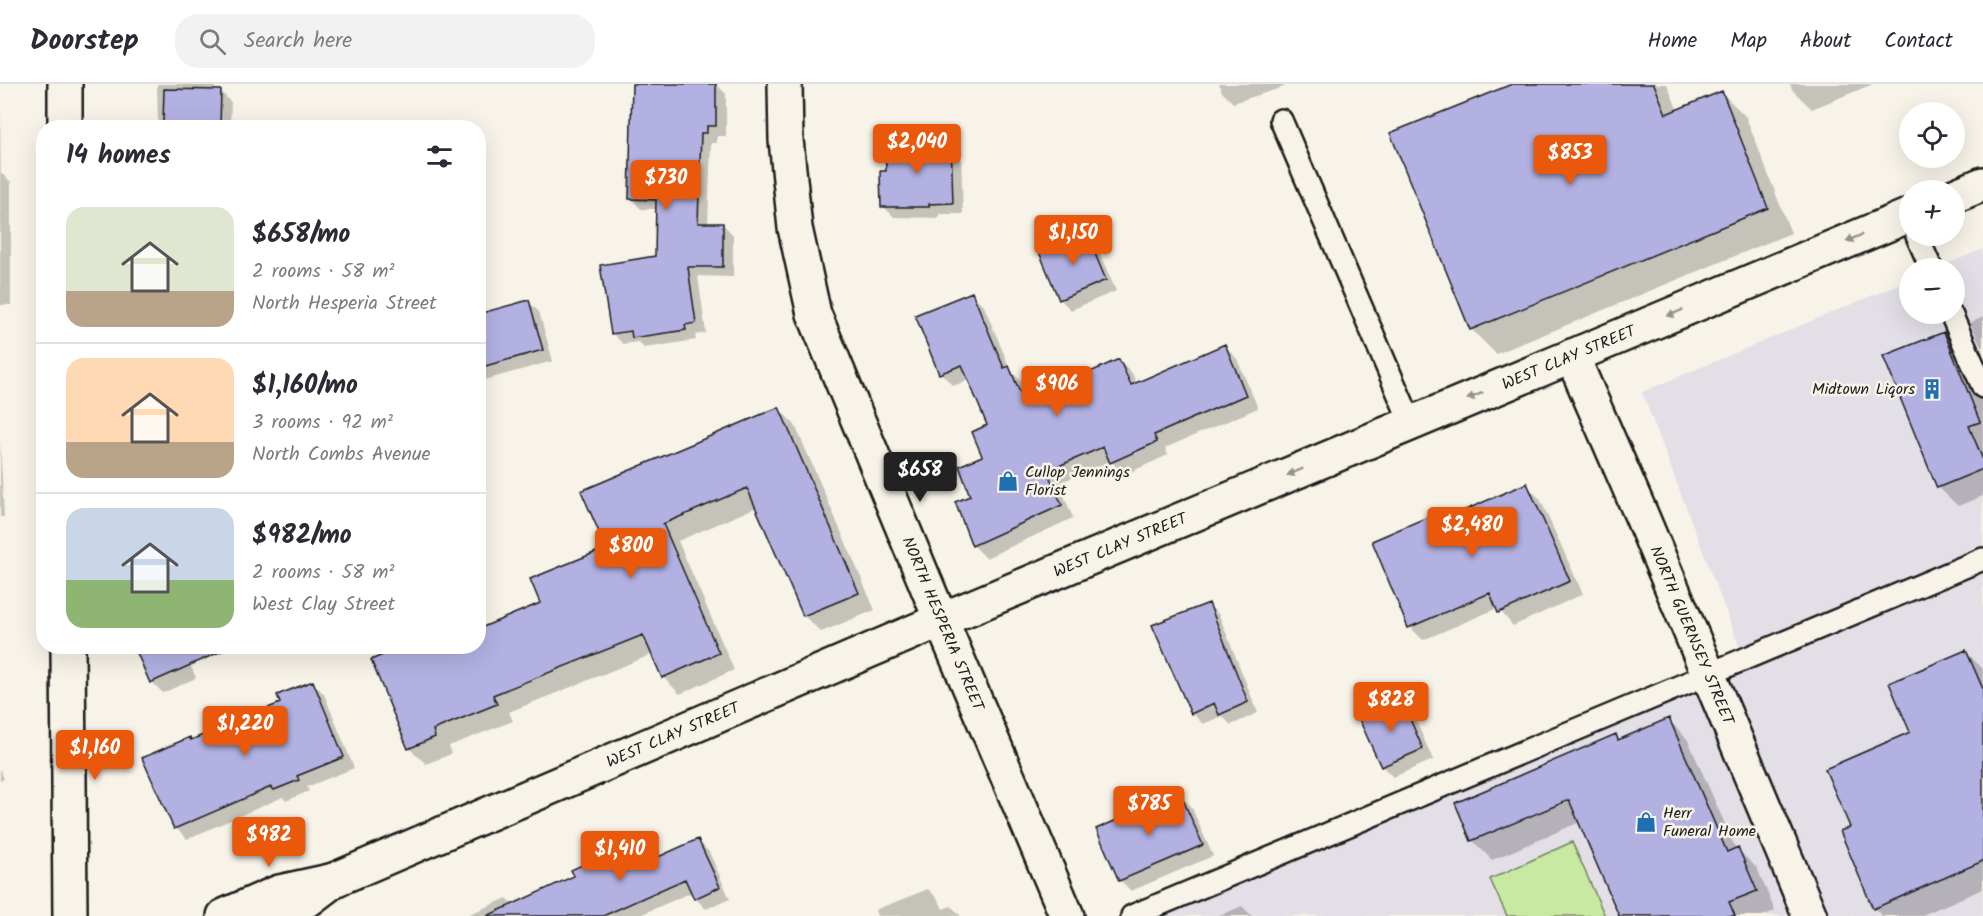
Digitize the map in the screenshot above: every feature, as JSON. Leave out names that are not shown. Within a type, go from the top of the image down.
[{"type":"street","points":[[65,84],[65,120]]},
{"type":"street","name":"NORTH HESPERIA STREET","points":[[785,84],[786,140],[795,228],[814,314],[941,620],[1068,916]]},
{"type":"street","points":[[1965,191],[1983,184]]},
{"type":"street","name":"WEST CLAY STREET","points":[[224,916],[279,892],[334,880],[941,620],[1411,423],[1899,226]]},
{"type":"street","name":"NORTH GUERNSEY STREET","points":[[1572,356],[1810,916]]},
{"type":"street","points":[[68,654],[70,916]]},
{"type":"street","name":"WEST CLAY STREET","points":[[275,916],[309,899],[334,880]]},
{"type":"lane","points":[[1281,120],[1411,423]]},
{"type":"lane","points":[[1955,324],[1983,387]]},
{"type":"lane","points":[[1132,916],[1983,559]]},
{"type":"shaded area","points":[[1983,249],[1983,916],[1131,916],[1744,659],[1642,392],[1899,284],[1899,324],[1965,324],[1965,258],[1961,258]]},
{"type":"green space","points":[[1572,842],[1605,916],[1507,916],[1490,879]]},
{"type":"building","points":[[632,84],[716,84],[716,126],[707,126],[707,133],[701,133],[698,223],[723,223],[723,267],[688,267],[696,323],[685,325],[686,330],[632,338],[631,331],[611,334],[600,265],[655,256],[656,200],[629,199]]},
{"type":"building","points":[[1512,84],[1654,84],[1666,114],[1722,91],[1768,208],[1470,330],[1390,133]]},
{"type":"building","points":[[164,89],[221,90],[220,120],[163,120]]},
{"type":"building","points":[[951,141],[953,203],[929,204],[929,207],[881,207],[880,171],[886,171],[885,143]]},
{"type":"building","points":[[1086,232],[1106,280],[1059,300],[1039,252]]},
{"type":"building","points":[[972,292],[1004,368],[1009,366],[1024,402],[1119,359],[1131,385],[1225,344],[1246,395],[1154,435],[1157,442],[1110,463],[1103,447],[1047,471],[1062,505],[972,546],[955,502],[970,496],[959,466],[982,456],[972,432],[987,425],[962,365],[939,374],[915,315]]},
{"type":"building","points":[[529,300],[543,350],[486,366],[486,312]]},
{"type":"building","name":"Midtown Liqors","points":[[1944,332],[1980,422],[1969,426],[1983,460],[1983,469],[1937,488],[1883,356]]},
{"type":"building","points":[[779,407],[859,593],[803,616],[747,488],[663,524],[719,653],[662,678],[643,635],[493,695],[497,704],[433,730],[435,737],[408,749],[371,660],[385,654],[486,654],[486,626],[540,603],[530,579],[606,548],[581,491]]},
{"type":"building","points":[[1527,483],[1570,581],[1498,613],[1490,593],[1408,628],[1372,541],[1430,516],[1433,524]]},
{"type":"building","points":[[1209,603],[1248,702],[1219,715],[1214,703],[1191,714],[1152,625]]},
{"type":"building","points":[[1966,650],[1983,689],[1983,861],[1873,909],[1840,831],[1850,827],[1825,769],[1910,732],[1889,683]]},
{"type":"building","points":[[137,654],[215,654],[150,683]]},
{"type":"building","points":[[313,681],[344,757],[297,776],[299,780],[274,790],[271,787],[174,829],[142,758],[280,703],[277,695]]},
{"type":"building","points":[[1401,698],[1423,749],[1381,767],[1358,717]]},
{"type":"building","name":"Herr Funeral Home","points":[[1669,718],[1727,852],[1738,847],[1757,891],[1729,902],[1735,916],[1619,916],[1569,800],[1471,841],[1455,803],[1616,734],[1618,740]]},
{"type":"building","points":[[1180,793],[1203,845],[1119,881],[1096,829]]},
{"type":"building","points":[[646,835],[656,858],[698,839],[720,887],[694,899],[685,879],[603,916],[487,916],[574,876],[571,870]]},
{"type":"place","name":"Midtown Liqors","points":[[1932,389]]},
{"type":"place","name":"Cullop Jennings Florist","points":[[1008,481]]},
{"type":"place","name":"Herr Funeral Home","points":[[1646,822]]}]
